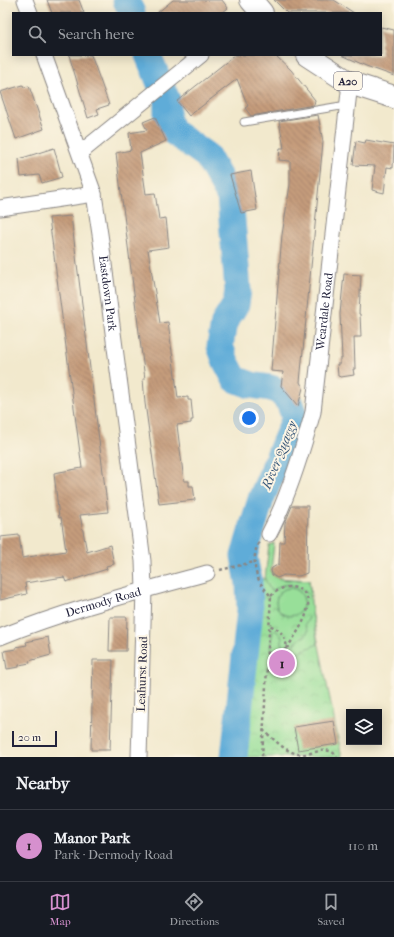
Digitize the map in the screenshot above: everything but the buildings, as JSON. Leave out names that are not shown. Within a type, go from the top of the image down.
[{"type":"highway","name":"A20","points":[[308,56],[350,82],[394,97]]},
{"type":"street","points":[[25,0],[30,12]]},
{"type":"street","name":"Eastdown Park","points":[[44,56],[94,194],[142,561],[144,590]]},
{"type":"street","points":[[80,153],[200,56]]},
{"type":"street","name":"Weardale Road","points":[[269,534],[306,439],[313,412],[350,82]]},
{"type":"street","points":[[0,208],[94,194]]},
{"type":"street","name":"Dermody Road","points":[[0,637],[35,623],[144,590],[207,573]]},
{"type":"street","name":"Leahurst Road","points":[[140,757],[144,590]]},
{"type":"lane","points":[[244,122],[348,105]]},
{"type":"path","points":[[256,546],[254,562],[256,575],[262,587],[271,596],[262,757]]},
{"type":"path","points":[[207,573],[254,562]]},
{"type":"path","points":[[267,655],[281,652],[287,648],[301,627],[308,609],[307,598],[303,591],[290,587],[283,588],[271,596]]},
{"type":"path","points":[[269,624],[278,628],[285,636],[289,657]]},
{"type":"path","points":[[263,729],[286,750],[301,755],[328,750],[333,752],[337,757]]},
{"type":"green space","points":[[274,543],[271,572],[273,575],[277,578],[288,580],[309,580],[311,597],[303,590],[293,585],[283,585],[273,591],[270,590],[265,579],[269,545]]},
{"type":"green space","points":[[277,578],[309,580],[312,612],[342,757],[230,757],[243,647],[243,580]]},
{"type":"green space","points":[[290,588],[300,592],[304,602],[300,612],[290,616],[280,612],[276,602],[280,592]]},
{"type":"green space","points":[[312,612],[318,644],[294,654],[292,651],[295,644],[298,640],[305,636],[308,631],[305,625]]},
{"type":"green space","points":[[273,630],[277,631],[282,638],[282,647],[276,651],[270,648]]},
{"type":"waterway","name":"River Quaggy","points":[[126,0],[132,12]]},
{"type":"waterway","name":"River Quaggy","points":[[148,56],[167,100],[167,119],[172,131],[207,156],[230,197],[238,290],[236,304],[224,323],[220,346],[226,362],[235,379],[251,385],[271,388],[280,392],[289,402],[295,418],[261,499],[244,556],[249,583],[250,610],[234,757]]},
{"type":"place","name":"Manor Park","points":[[282,663]]}]
